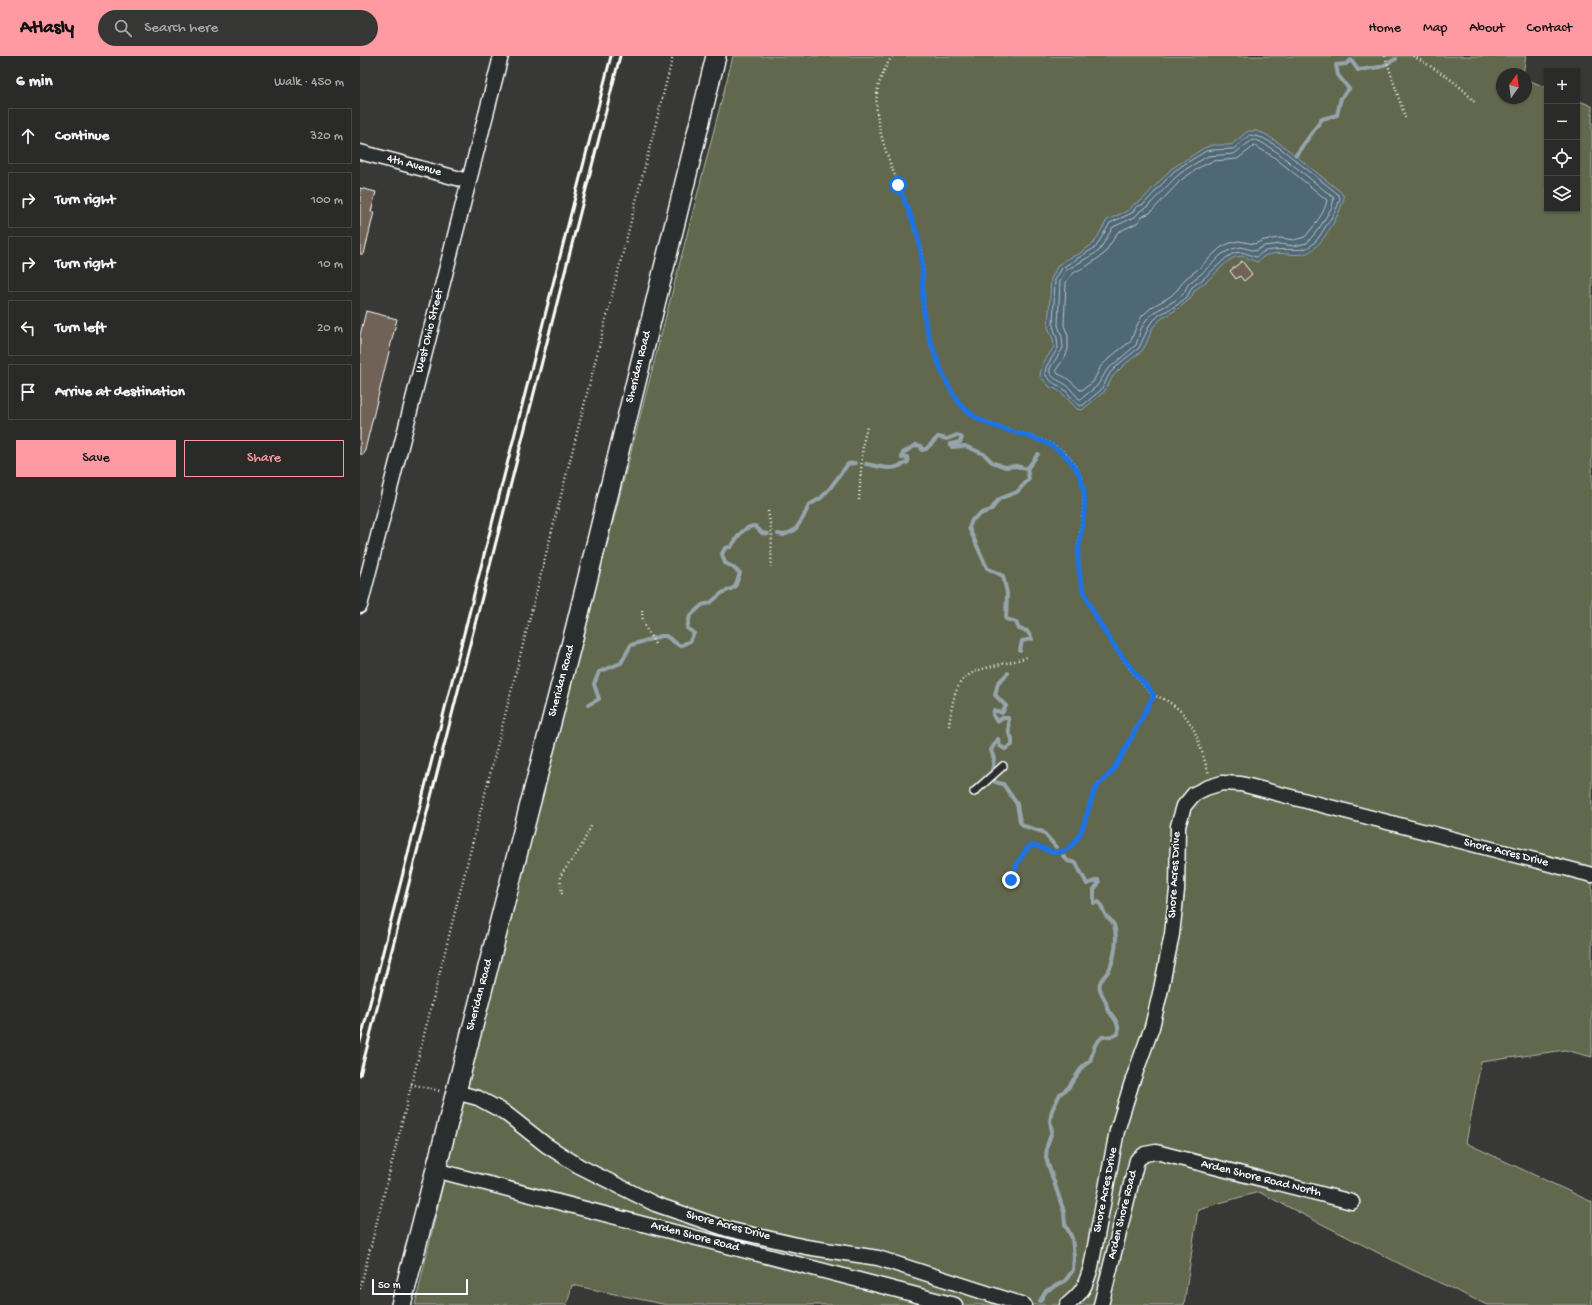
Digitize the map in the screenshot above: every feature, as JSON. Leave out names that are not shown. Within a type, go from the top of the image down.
[{"type":"main road","name":"Sheridan Road","points":[[401,1305],[576,626],[716,56]]},
{"type":"street","name":"West Ohio Street","points":[[360,606],[501,56]]},
{"type":"street","name":"4th Avenue","points":[[360,152],[468,181]]},
{"type":"street","name":"Shore Acres Drive","points":[[1067,1305],[1080,1294],[1091,1267],[1117,1131],[1152,1027],[1172,934],[1177,890],[1178,826],[1184,806],[1194,794],[1222,783],[1241,784],[1592,875]]},
{"type":"street","name":"Shore Acres Drive","points":[[455,1092],[478,1098],[504,1112],[546,1145],[579,1166],[655,1204],[728,1229],[806,1246],[878,1258],[1024,1305]]},
{"type":"street","name":"Arden Shore Road","points":[[1101,1305],[1137,1160],[1149,1152],[1170,1156]]},
{"type":"street","name":"Arden Shore Road North","points":[[1170,1156],[1352,1202]]},
{"type":"street","name":"Arden Shore Road","points":[[435,1170],[955,1305]]},
{"type":"lane","points":[[974,792],[1003,766]]},
{"type":"path","points":[[360,1289],[673,56]]},
{"type":"path","points":[[892,56],[883,72],[877,89],[876,111],[885,151],[915,227],[920,246],[925,320],[943,373],[951,390],[961,405],[973,416],[993,426],[1047,443],[1071,460],[1080,476],[1084,492],[1085,508],[1078,559],[1084,592],[1091,609],[1131,669],[1154,695],[1174,706],[1184,715],[1192,727],[1214,786]]},
{"type":"path","points":[[1384,56],[1406,120]]},
{"type":"path","points":[[1413,56],[1442,72],[1468,93],[1476,104]]},
{"type":"path","points":[[859,500],[863,443],[867,427]]},
{"type":"path","points":[[768,511],[772,534],[771,567]]},
{"type":"path","points":[[642,610],[643,623],[655,644]]},
{"type":"path","points":[[949,726],[958,686],[963,679],[971,673],[996,665],[1019,661],[1029,656]]},
{"type":"path","points":[[1011,880],[1018,862],[1029,846],[1035,845],[1053,853],[1064,851],[1076,840],[1088,814],[1095,790],[1111,773],[1122,756],[1154,695]]},
{"type":"path","points":[[562,894],[560,876],[580,850],[592,824]]},
{"type":"path","points":[[411,1084],[438,1091],[455,1092]]},
{"type":"green space","points":[[733,56],[1526,56],[1524,68],[1496,68],[1496,104],[1532,104],[1532,82],[1544,87],[1544,212],[1580,212],[1580,101],[1592,106],[1592,1057],[1565,1050],[1481,1062],[1466,1143],[1592,1202],[1592,1305],[1487,1305],[1406,1267],[1259,1192],[1198,1209],[1184,1305],[667,1305],[572,1285],[567,1305],[415,1305],[449,1158]]},
{"type":"water","points":[[1248,131],[1256,131],[1265,134],[1282,145],[1341,192],[1344,197],[1335,221],[1317,246],[1304,254],[1272,254],[1264,256],[1257,262],[1242,256],[1235,257],[1228,261],[1206,282],[1195,290],[1190,299],[1161,319],[1153,327],[1142,351],[1113,376],[1104,392],[1082,410],[1077,409],[1063,394],[1056,389],[1051,388],[1040,376],[1042,365],[1054,347],[1053,339],[1048,327],[1051,279],[1058,265],[1079,254],[1094,243],[1107,220],[1129,210],[1134,204],[1141,201],[1171,169],[1204,148],[1212,145],[1231,145]]},
{"type":"building","points":[[360,188],[376,192],[371,212],[374,212],[364,254],[360,254]]},
{"type":"building","points":[[1242,261],[1252,274],[1244,281],[1240,276],[1236,279],[1230,271]]},
{"type":"building","points":[[366,311],[397,319],[364,454],[360,454],[360,335]]},
{"type":"waterway","points":[[1296,155],[1322,119],[1337,115],[1341,98],[1349,89],[1338,75],[1336,65],[1346,64],[1351,60],[1358,70],[1380,67],[1396,59]]},
{"type":"waterway","points":[[866,464],[887,468],[897,467],[908,462],[907,457],[902,458],[903,453],[916,445],[921,446],[922,450],[926,449],[938,437],[947,439],[957,435],[962,438],[960,442],[950,444],[952,447],[965,446],[984,454],[992,462],[1005,467],[1016,466],[1027,469]]},
{"type":"waterway","points":[[1027,469],[1038,454]]},
{"type":"waterway","points":[[778,534],[784,535],[795,530],[809,505],[821,498],[848,464],[855,463]]},
{"type":"waterway","points":[[1020,651],[1022,641],[1032,639],[1027,631],[1019,629],[1016,622],[1006,619],[1007,593],[1003,576],[987,568],[969,528],[972,520],[982,513],[991,510],[999,499],[1017,492],[1029,479],[1027,469]]},
{"type":"waterway","points":[[588,705],[599,699],[594,684],[599,672],[621,663],[631,645],[661,636],[666,636],[680,646],[690,641],[694,633],[687,628],[690,616],[702,605],[710,603],[722,593],[735,587],[740,573],[725,563],[722,554],[725,548],[731,547],[741,533],[747,528],[755,526],[762,533],[768,534]]},
{"type":"waterway","points":[[1008,673],[998,683],[995,695],[1006,706],[1002,713],[994,710],[993,715],[997,722],[1002,718],[1008,718],[1009,734],[1012,738],[1012,745],[1005,749],[1000,746],[998,739],[991,750],[994,759],[992,771],[995,782],[1003,784],[1017,804],[1020,822],[1024,826],[1043,832],[1056,847]]},
{"type":"waterway","points":[[1040,1301],[1046,1291],[1065,1281],[1073,1270],[1074,1257],[1072,1238],[1065,1224],[1064,1212],[1046,1158],[1047,1146],[1052,1131],[1050,1121],[1052,1110],[1060,1094],[1068,1088],[1083,1066],[1090,1061],[1095,1045],[1102,1037],[1118,1034],[1116,1020],[1107,1009],[1106,1002],[1099,987],[1101,981],[1110,968],[1113,958],[1116,941],[1114,925],[1106,916],[1099,902],[1094,903],[1094,889],[1099,882],[1098,880],[1087,884],[1076,863],[1068,861],[1063,856]]},
{"type":"railway","points":[[360,1042],[611,56]]},
{"type":"railway","points":[[360,1075],[620,56]]},
{"type":"route","points":[[898,185],[915,227],[920,246],[925,320],[930,339],[951,390],[961,405],[973,416],[993,426],[1032,437],[1047,443],[1071,460],[1080,476],[1084,492],[1085,508],[1078,559],[1084,592],[1091,609],[1117,650],[1131,669],[1154,695],[1122,756],[1111,773],[1095,790],[1088,814],[1076,840],[1064,851],[1053,853],[1035,845],[1029,846],[1018,862],[1011,880]]}]
